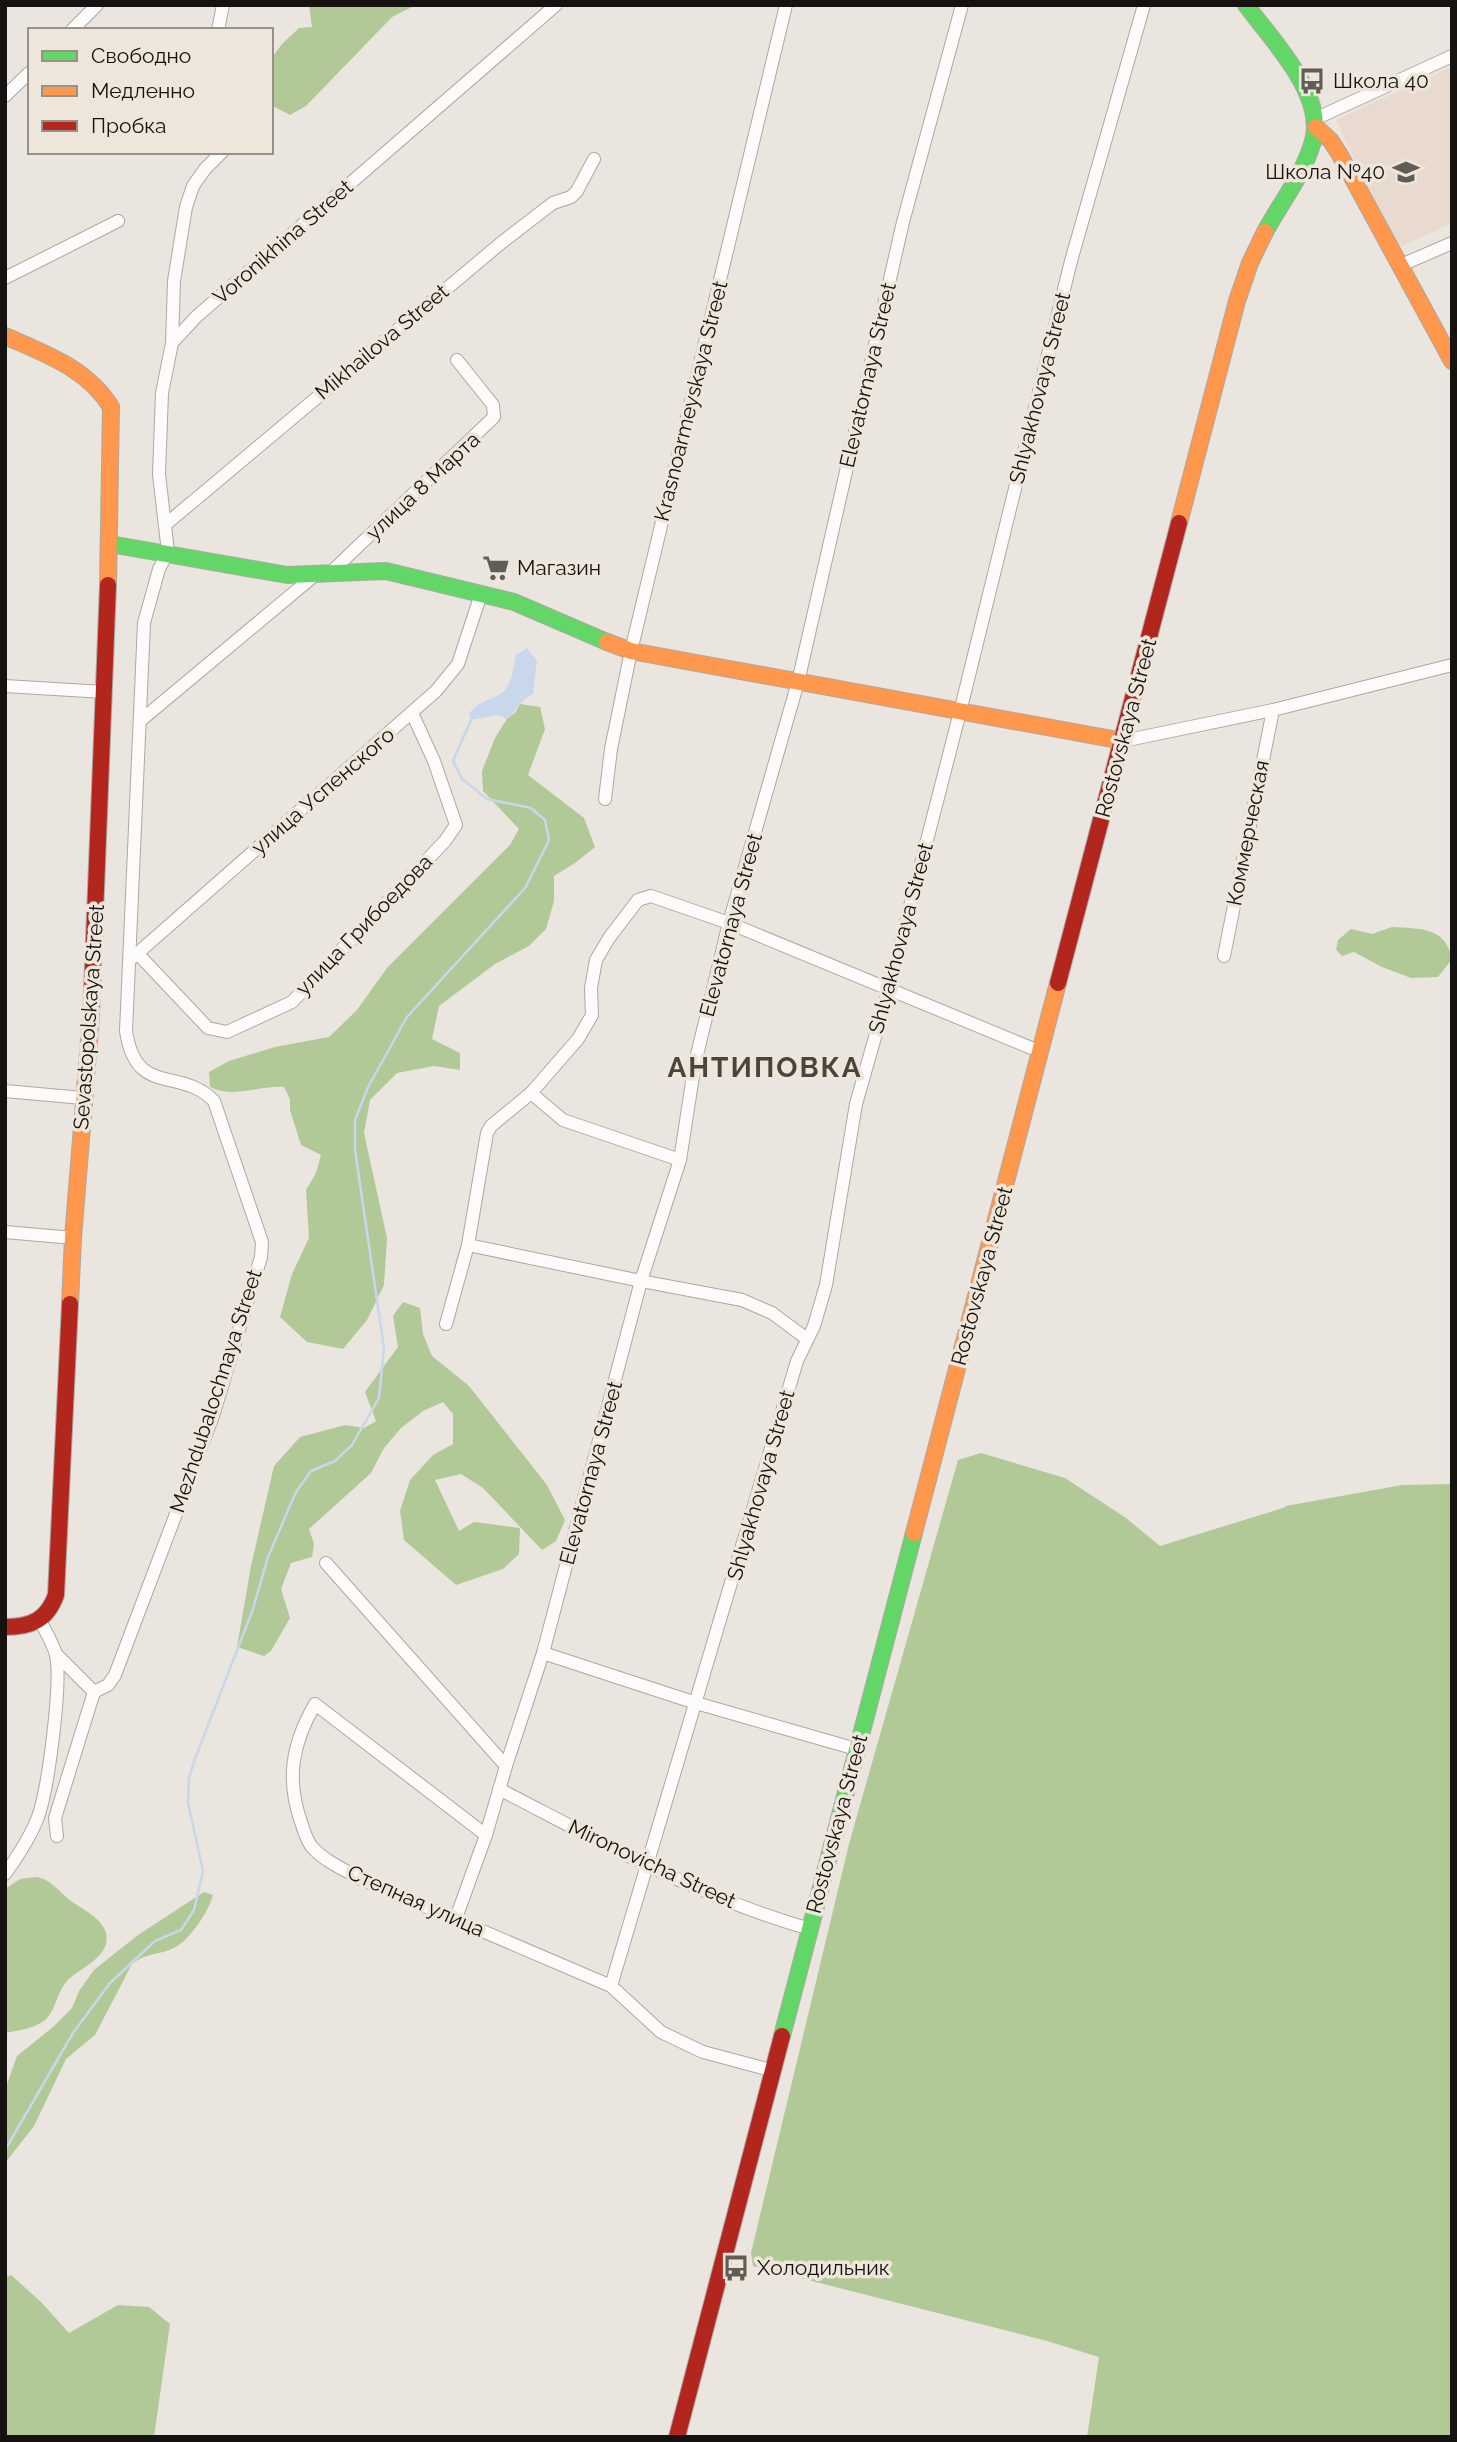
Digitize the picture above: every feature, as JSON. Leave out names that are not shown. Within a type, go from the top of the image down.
[{"type":"street","points":[[74,28],[97,5]]},
{"type":"street","points":[[218,28],[223,5]]},
{"type":"street","name":"Voronikhina Street","points":[[172,342],[196,317],[556,5]]},
{"type":"street","name":"Krasnoarmeyskaya Street","points":[[605,799],[611,749],[631,651],[786,5]]},
{"type":"street","name":"Elevatornaya Street","points":[[456,1918],[486,1835],[543,1653],[641,1281],[680,1160],[695,1063],[729,923],[798,682],[903,222],[962,5]]},
{"type":"street","name":"Shlyakhovaya Street","points":[[611,1986],[797,1361],[819,1312],[826,1285],[856,1104],[889,988],[960,712],[1071,261],[1144,5]]},
{"type":"street","points":[[1246,5],[1310,99],[1317,123],[1340,155],[1452,361]]},
{"type":"street","points":[[1317,123],[1452,56]]},
{"type":"street","points":[[5,96],[28,74]]},
{"type":"street","name":"Rostovskaya Street","points":[[677,2437],[1242,283],[1261,239],[1310,152],[1317,123]]},
{"type":"street","points":[[168,552],[159,474],[162,393],[172,342],[174,281],[186,207],[193,186],[220,154]]},
{"type":"street","name":"Mikhailova Street","points":[[165,526],[501,243],[553,203],[571,197],[594,159]]},
{"type":"street","points":[[5,278],[118,221]]},
{"type":"street","points":[[1399,266],[1452,243]]},
{"type":"street","name":"Sevastopolskaya Street","points":[[5,336],[77,372],[95,384],[106,396],[111,407],[110,544],[93,981],[73,1238],[58,1583],[52,1606],[40,1620]]},
{"type":"street","name":"улица 8 Марта","points":[[140,721],[323,574],[494,416],[493,405],[457,360]]},
{"type":"street","points":[[110,544],[288,575],[386,571],[514,603],[631,651],[1123,741],[1273,710],[1452,664]]},
{"type":"street","name":"Mezhdubalochnaya Street","points":[[94,1692],[108,1685],[115,1675],[213,1416],[261,1257],[262,1242],[214,1101],[197,1089],[151,1074],[133,1060],[126,1031],[133,958],[144,623],[159,569],[168,552]]},
{"type":"street","name":"улица Успенского","points":[[133,958],[436,691],[458,664],[481,594]]},
{"type":"street","points":[[5,686],[104,692]]},
{"type":"street","name":"Коммерческая","points":[[1224,956],[1273,710]]},
{"type":"street","name":"улица Грибоедова","points":[[133,958],[208,1028],[227,1032],[292,1002],[445,841],[456,825],[434,761],[412,713]]},
{"type":"street","points":[[446,1324],[468,1245],[487,1133],[496,1120],[531,1093],[578,1040],[592,1015],[591,988],[596,960],[638,900],[645,896],[729,923],[1041,1052]]},
{"type":"street","points":[[5,1091],[83,1098]]},
{"type":"street","points":[[531,1093],[563,1120],[680,1160]]},
{"type":"street","points":[[5,1233],[73,1238]]},
{"type":"street","points":[[468,1245],[750,1303],[772,1313],[807,1339]]},
{"type":"street","points":[[326,1563],[506,1766]]},
{"type":"street","points":[[5,1627],[28,1626],[40,1620],[56,1654],[58,1675],[45,1793],[28,1841],[5,1874]]},
{"type":"street","points":[[543,1653],[696,1703],[856,1749]]},
{"type":"street","points":[[56,1654],[94,1692],[55,1818],[57,1836]]},
{"type":"street","name":"Степная улица","points":[[486,1835],[314,1704],[298,1741],[291,1778],[293,1799],[312,1847],[361,1879],[611,1986],[661,2032],[703,2052],[774,2071]]},
{"type":"street","name":"Mironovicha Street","points":[[499,1789],[647,1865],[765,1917],[810,1929]]},
{"type":"shaded area","name":"Школа №40","points":[[1452,67],[1452,223],[1396,249],[1336,120]]},
{"type":"green space","points":[[309,5],[416,5],[392,17],[306,106],[290,115],[273,106],[273,56],[299,28],[312,27]]},
{"type":"green space","points":[[520,704],[540,707],[545,729],[528,775],[584,818],[595,847],[554,876],[554,901],[546,929],[529,946],[495,964],[439,1006],[432,1039],[460,1053],[460,1070],[434,1066],[397,1073],[370,1100],[364,1133],[387,1238],[384,1285],[367,1320],[343,1349],[307,1342],[280,1317],[292,1274],[309,1238],[306,1190],[316,1173],[321,1155],[301,1145],[290,1110],[290,1099],[284,1087],[228,1092],[210,1087],[209,1072],[229,1061],[275,1047],[329,1037],[357,1010],[387,968],[510,845],[519,829],[483,791],[482,771],[495,738]]},
{"type":"green space","points":[[1392,927],[1430,931],[1444,940],[1452,959],[1438,977],[1411,978],[1354,952],[1342,956],[1336,950],[1338,940],[1351,929],[1372,934]]},
{"type":"green space","points":[[403,1302],[420,1308],[423,1334],[432,1356],[469,1386],[547,1485],[565,1520],[556,1541],[542,1550],[483,1488],[461,1474],[435,1480],[459,1531],[474,1522],[520,1528],[519,1554],[503,1569],[456,1585],[404,1540],[400,1511],[410,1480],[433,1455],[453,1444],[453,1414],[443,1402],[423,1411],[401,1428],[384,1448],[371,1473],[309,1529],[314,1544],[312,1557],[291,1563],[281,1589],[290,1618],[271,1651],[264,1656],[237,1647],[251,1566],[274,1466],[300,1437],[345,1425],[364,1428],[376,1421],[365,1392],[398,1347],[393,1316]]},
{"type":"green space","points":[[981,1453],[1065,1478],[1126,1518],[1160,1546],[1286,1506],[1402,1485],[1452,1484],[1452,2437],[1087,2437],[1099,2357],[1047,2341],[753,2266],[751,2253],[849,1844],[958,1460]]},
{"type":"green space","points":[[36,1877],[51,1883],[96,1918],[104,1928],[107,1941],[104,1949],[93,1961],[67,1981],[46,2019],[32,2027],[5,2033],[5,1889],[20,1879]]},
{"type":"green space","points":[[204,1892],[213,1895],[211,1902],[198,1925],[186,1939],[174,1948],[132,1964],[95,2035],[66,2059],[34,2126],[5,2163],[5,2090],[17,2056],[72,2008],[79,1991],[94,1970],[138,1935]]},
{"type":"green space","points":[[11,2275],[41,2302],[69,2333],[118,2305],[149,2307],[170,2324],[154,2437],[5,2437],[5,2278]]},
{"type":"water","points":[[527,648],[537,661],[533,694],[507,719],[499,715],[471,720],[469,713],[503,692],[511,678],[516,655]]},
{"type":"waterway","points":[[5,2150],[73,2033],[110,1983],[155,1941],[181,1930],[194,1910],[203,1871],[188,1803],[189,1778],[195,1759],[253,1609],[268,1557],[296,1492],[311,1471],[335,1461],[352,1445],[379,1398],[384,1348],[355,1150],[355,1120],[368,1087],[407,1017],[525,888],[549,840],[545,820],[531,808],[487,799],[462,779],[453,761],[471,720]]},
{"type":"traffic: fast","points":[[1246,5],[1294,69],[1312,105],[1315,123],[1313,141],[1304,165],[1265,232]]},
{"type":"traffic: fast","points":[[110,544],[287,575],[386,571],[514,602],[607,642]]},
{"type":"traffic: fast","points":[[782,2036],[914,1533]]},
{"type":"traffic: slow","points":[[1316,127],[1331,141],[1340,155],[1452,361]]},
{"type":"traffic: slow","points":[[1179,523],[1237,301],[1250,263],[1265,232]]},
{"type":"traffic: slow","points":[[5,336],[50,356],[77,372],[101,393],[111,407],[108,585]]},
{"type":"traffic: slow","points":[[607,642],[631,651],[1123,741]]},
{"type":"traffic: slow","points":[[914,1533],[1058,983]]},
{"type":"traffic: slow","points":[[70,1304],[91,1016]]},
{"type":"traffic: jam","points":[[1058,983],[1179,523]]},
{"type":"traffic: jam","points":[[91,1016],[108,585]]},
{"type":"traffic: jam","points":[[5,1627],[23,1626],[37,1620],[48,1611],[56,1595],[70,1304]]},
{"type":"traffic: jam","points":[[677,2437],[782,2036]]},
{"type":"place","name":"Школа 40","points":[[1312,81]]},
{"type":"place","name":"Школа №40","points":[[1406,172]]},
{"type":"place","name":"Магазин","points":[[496,568]]},
{"type":"place","name":"Холодильник","points":[[736,2268]]},
{"type":"district","name":"АНТИПОВКА","points":[[765,1067]]}]
